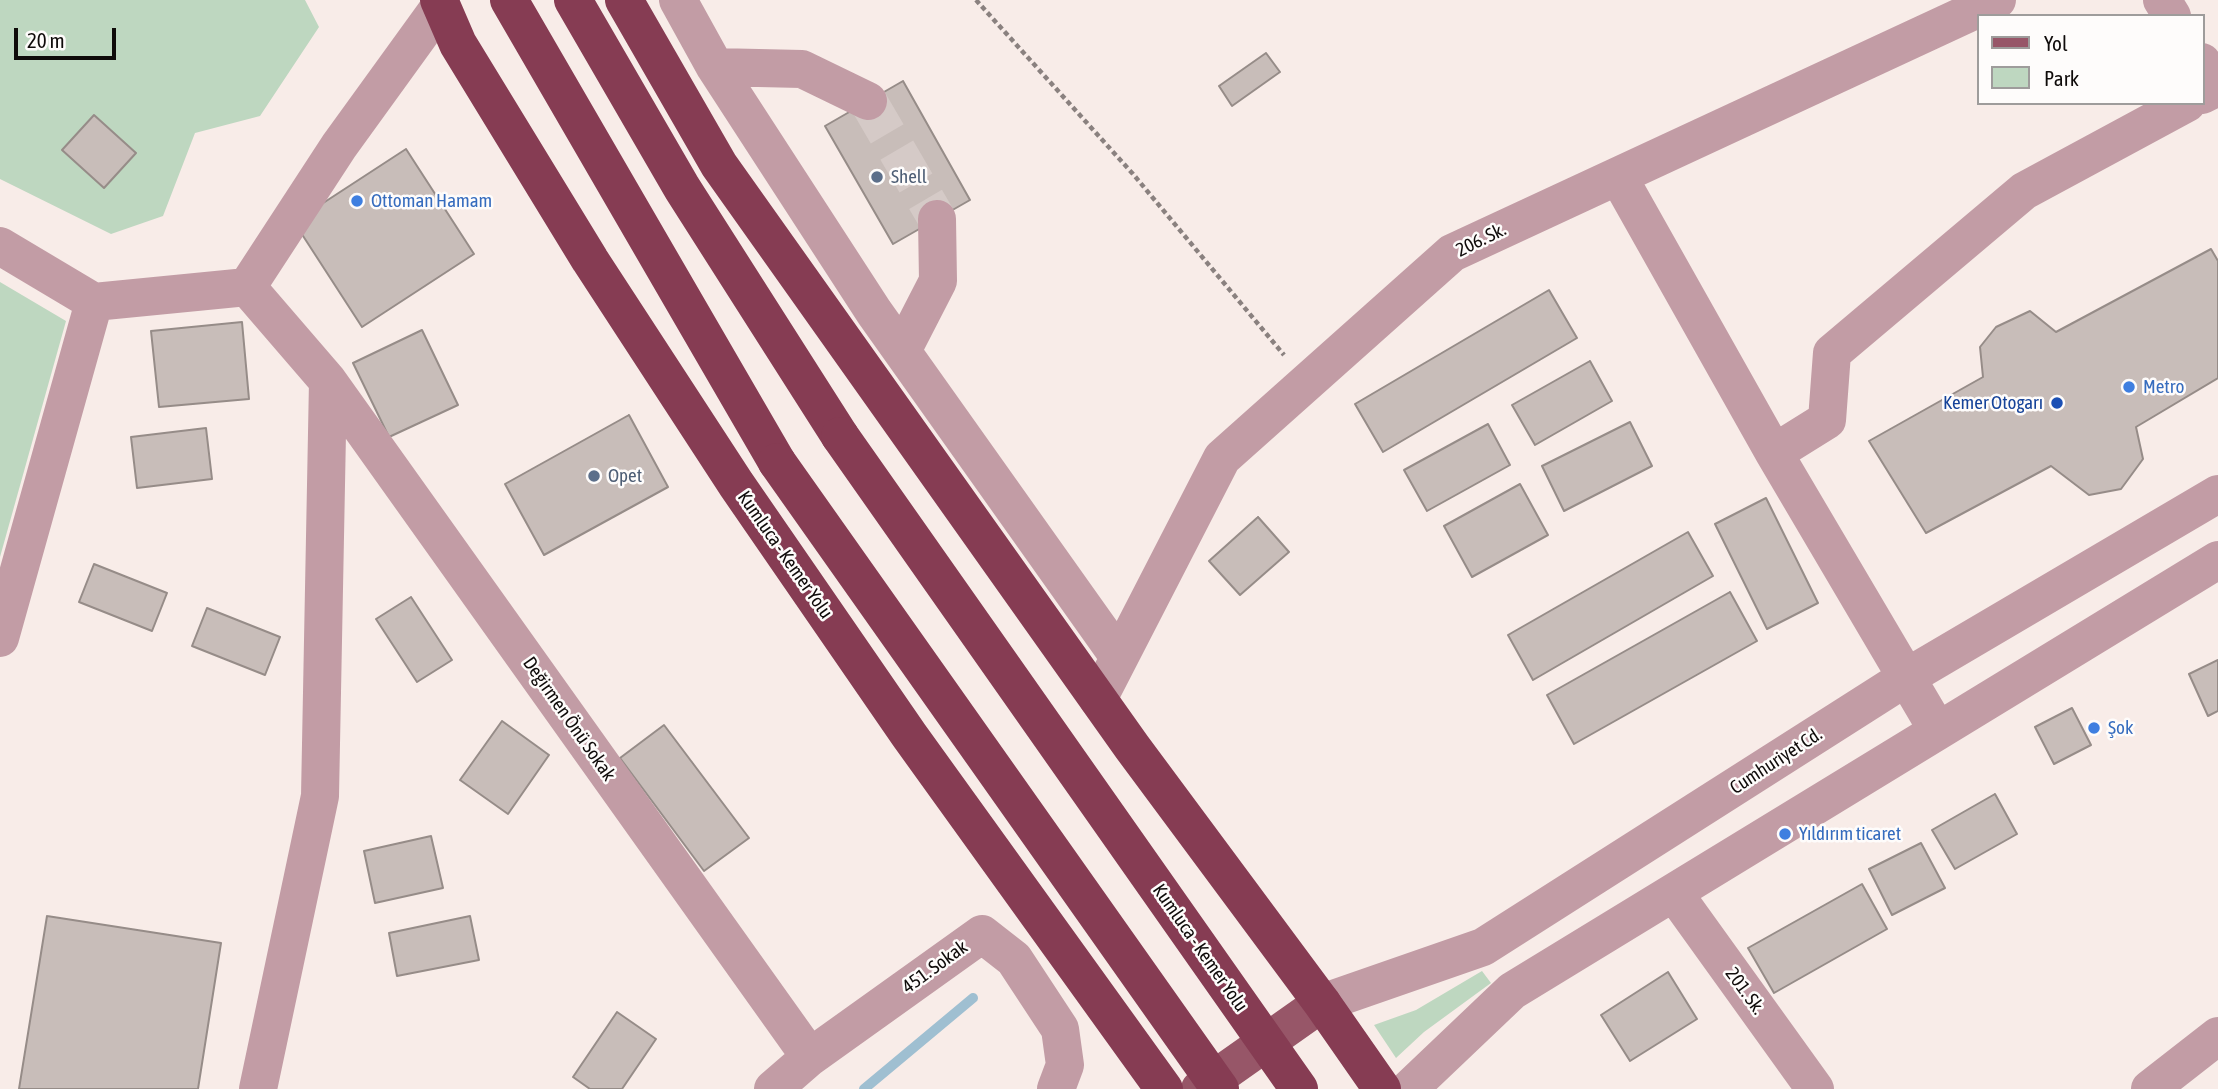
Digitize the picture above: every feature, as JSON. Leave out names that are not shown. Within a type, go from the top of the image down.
[{"type":"highway","points":[[509,0],[776,462],[1220,1089]]},
{"type":"highway","name":"Kumluca - Kemer Yolu","points":[[573,0],[682,188],[840,436],[1299,1089]]},
{"type":"highway","points":[[624,0],[719,164],[1098,699],[1322,1003],[1382,1089]]},
{"type":"highway","name":"Kumluca - Kemer Yolu","points":[[440,2],[458,44],[590,260],[736,484],[909,735],[1164,1089]]},
{"type":"main road","points":[[1200,1089],[1322,1003]]},
{"type":"street","points":[[678,0],[715,67],[902,351],[1119,657]]},
{"type":"street","name":"206. Sk.","points":[[1098,699],[1222,457],[1452,253],[1997,0]]},
{"type":"street","points":[[0,246],[94,302],[247,287],[339,146],[440,2]]},
{"type":"street","points":[[2204,65],[2218,87]]},
{"type":"street","points":[[715,67],[802,69],[868,102]]},
{"type":"street","points":[[1774,453],[1828,420],[1832,353],[2024,191],[2183,105]]},
{"type":"street","points":[[1618,176],[1774,453],[1938,731]]},
{"type":"street","points":[[902,351],[938,281],[937,219]]},
{"type":"street","name":"Değirmen Önü Sokak","points":[[247,287],[328,381],[810,1057]]},
{"type":"street","points":[[0,638],[94,302]]},
{"type":"street","points":[[258,1089],[320,796],[328,381]]},
{"type":"street","name":"Cumhuriyet Cd.","points":[[1322,1003],[1483,947],[1906,677],[2218,494]]},
{"type":"street","points":[[1409,1089],[1512,991],[2218,560]]},
{"type":"street","name":"201. Sk.","points":[[1674,892],[1815,1089]]},
{"type":"street","name":"451. Sokak","points":[[773,1089],[810,1057],[982,934],[1014,959],[1060,1030],[1065,1065],[1056,1089]]},
{"type":"street","points":[[1483,947],[1512,991]]},
{"type":"street","points":[[2150,1089],[2218,1036]]},
{"type":"path","points":[[976,0],[1133,174],[1307,382]]},
{"type":"green space","points":[[0,0],[305,0],[319,27],[260,116],[195,133],[163,216],[111,234],[0,179]]},
{"type":"green space","points":[[0,282],[66,321],[0,557]]},
{"type":"green space","points":[[1482,971],[1491,983],[1424,1032],[1396,1058],[1374,1025],[1416,1010]]},
{"type":"building","points":[[1266,53],[1280,72],[1232,106],[1219,86]]},
{"type":"building","points":[[903,81],[970,200],[893,244],[825,126]]},
{"type":"building","points":[[94,115],[136,153],[104,188],[62,150]]},
{"type":"building","points":[[406,149],[474,254],[362,327],[294,222]]},
{"type":"building","name":"Kemer Otogarı","points":[[2211,249],[2218,261],[2218,378],[2136,427],[2143,459],[2121,489],[2089,495],[2051,466],[1926,533],[1869,441],[1983,377],[1980,347],[1996,327],[2030,311],[2056,332]]},
{"type":"building","points":[[1549,290],[1577,338],[1383,452],[1355,404]]},
{"type":"building","points":[[242,322],[249,399],[159,407],[151,331]]},
{"type":"building","points":[[422,330],[458,405],[389,437],[353,363]]},
{"type":"building","points":[[1590,361],[1612,401],[1535,445],[1512,405]]},
{"type":"building","points":[[629,415],[668,487],[544,555],[505,484]]},
{"type":"building","points":[[1630,422],[1652,466],[1564,511],[1542,466]]},
{"type":"building","points":[[1488,424],[1510,465],[1427,511],[1404,470]]},
{"type":"building","points":[[206,428],[212,479],[137,488],[131,437]]},
{"type":"building","points":[[1520,484],[1548,535],[1472,577],[1444,526]]},
{"type":"building","points":[[1766,498],[1818,603],[1767,629],[1715,524]]},
{"type":"building","points":[[1258,517],[1289,552],[1240,595],[1209,561]]},
{"type":"building","points":[[1688,532],[1713,576],[1533,680],[1508,635]]},
{"type":"building","points":[[94,564],[167,593],[152,631],[79,602]]},
{"type":"building","points":[[1730,592],[1757,641],[1574,744],[1547,695]]},
{"type":"building","points":[[411,597],[452,660],[417,682],[376,619]]},
{"type":"building","points":[[207,608],[280,637],[265,675],[192,646]]},
{"type":"building","points":[[2218,660],[2218,711],[2208,716],[2189,674]]},
{"type":"building","points":[[2072,708],[2091,745],[2054,764],[2035,727]]},
{"type":"building","points":[[502,721],[549,755],[508,814],[460,780]]},
{"type":"building","points":[[664,725],[749,838],[704,871],[620,758]]},
{"type":"building","points":[[1995,794],[2017,834],[1955,869],[1932,830]]},
{"type":"building","points":[[431,836],[443,888],[375,903],[364,851]]},
{"type":"building","points":[[1921,843],[1945,888],[1892,915],[1869,869]]},
{"type":"building","points":[[1862,884],[1887,929],[1774,993],[1748,948]]},
{"type":"building","points":[[47,916],[221,943],[198,1089],[19,1089]]},
{"type":"building","points":[[470,916],[479,960],[397,976],[389,933]]},
{"type":"building","points":[[1668,972],[1697,1019],[1630,1061],[1601,1015]]},
{"type":"building","points":[[617,1012],[656,1039],[622,1089],[590,1089],[573,1077]]},
{"type":"waterway","points":[[864,1089],[973,998]]},
{"type":"tunnel","points":[[868,101],[937,219]]},
{"type":"place","name":"Shell","points":[[877,177]]},
{"type":"place","name":"Ottoman Hamam","points":[[357,201]]},
{"type":"place","name":"Metro","points":[[2129,387]]},
{"type":"place","name":"Kemer Otogarı","points":[[2057,403]]},
{"type":"place","name":"Opet","points":[[594,476]]},
{"type":"place","name":"Şok","points":[[2094,728]]},
{"type":"place","name":"Yıldırım ticaret","points":[[1785,834]]}]
